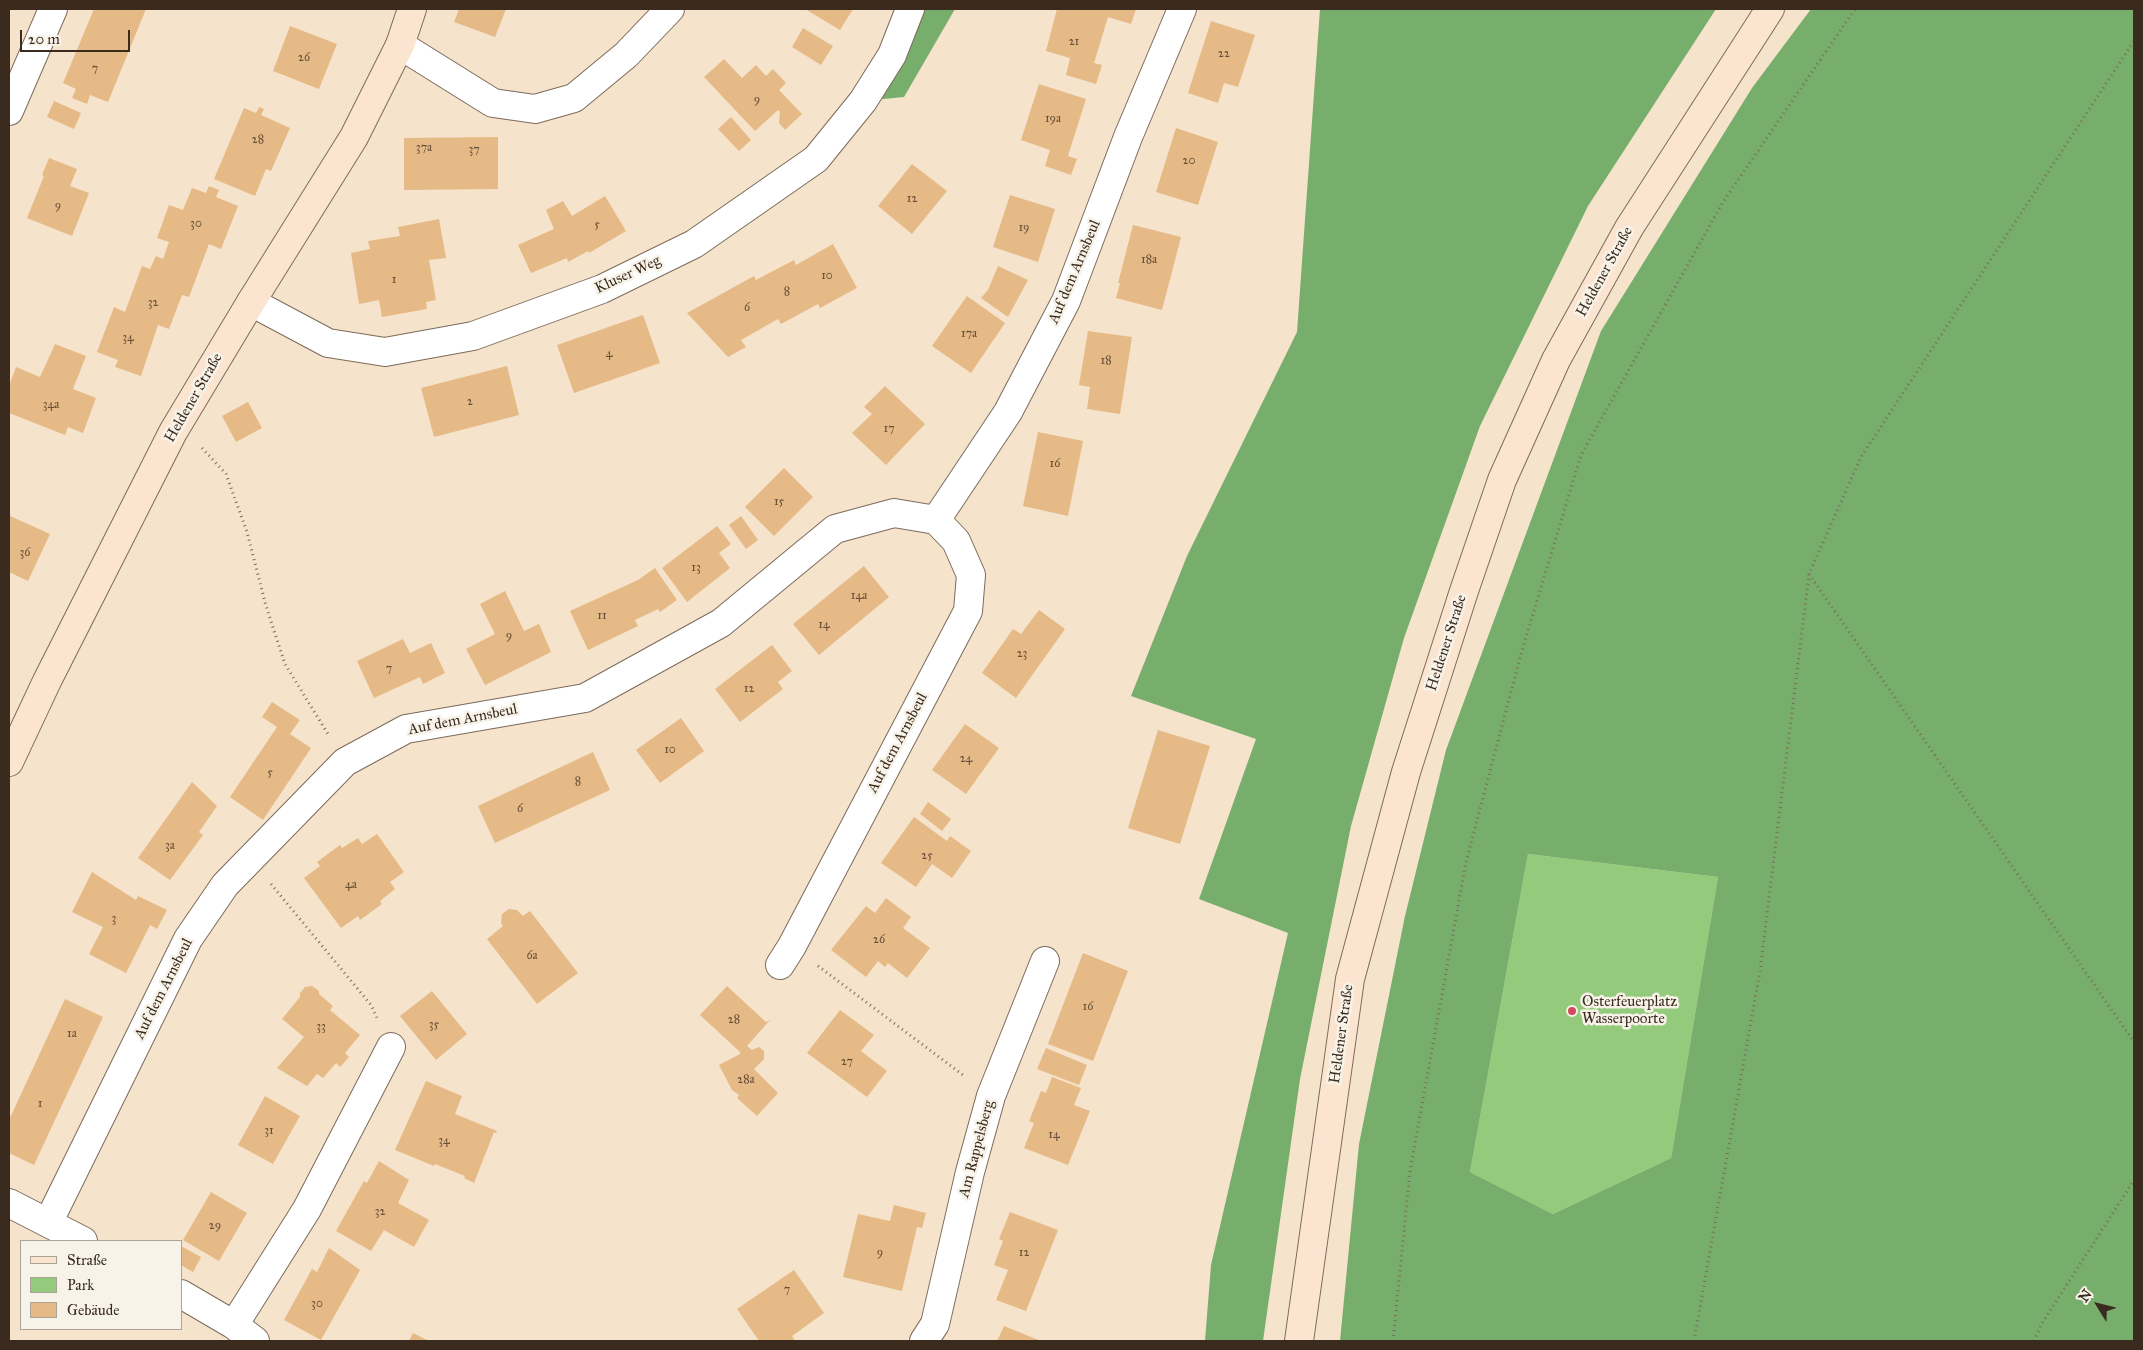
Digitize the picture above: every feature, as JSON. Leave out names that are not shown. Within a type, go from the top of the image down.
[{"type":"main road","name":"Heldener Straße","points":[[9,762],[47,681],[173,432],[251,302],[354,137],[400,45],[412,9]]},
{"type":"main road","name":"Heldener Straße","points":[[1299,1341],[1350,979],[1406,772],[1502,480],[1556,360],[1629,228],[1770,9]]},
{"type":"street","points":[[9,111],[53,9]]},
{"type":"street","points":[[400,45],[493,103],[535,109],[574,98],[626,55],[670,9]]},
{"type":"street","name":"Kluser Weg","points":[[251,302],[328,343],[385,352],[473,336],[602,289],[694,244],[816,159],[863,101],[892,55],[910,9]]},
{"type":"street","name":"Auf dem Arnsbeul","points":[[936,520],[1008,412],[1066,301],[1132,128],[1182,9]]},
{"type":"street","name":"Auf dem Arnsbeul","points":[[48,1224],[188,939],[225,885],[345,762],[406,729],[585,698],[721,623],[835,529],[894,513],[936,520],[956,541],[971,575],[968,611],[786,955]]},
{"type":"street","name":"Am Rappelsberg","points":[[924,1341],[935,1324],[970,1172],[990,1096],[1044,961]]},
{"type":"street","points":[[182,1295],[245,1333],[306,1209],[392,1048]]},
{"type":"street","points":[[9,1203],[81,1240]]},
{"type":"path","points":[[1393,1341],[1410,1171],[1466,862],[1521,654],[1582,455],[1724,202],[1855,9]]},
{"type":"path","points":[[1694,1341],[1760,970],[1809,574],[1861,457],[2134,41]]},
{"type":"path","points":[[173,432],[203,448],[226,474],[248,532],[266,606],[285,664],[345,762]]},
{"type":"path","points":[[1809,574],[2134,1042]]},
{"type":"path","points":[[250,858],[371,1005],[392,1048]]},
{"type":"path","points":[[786,955],[990,1096]]},
{"type":"path","points":[[2034,1341],[2041,1325],[2134,1180]]},
{"type":"green space","points":[[910,9],[955,9],[904,97],[863,101]]},
{"type":"green space","points":[[1320,9],[1716,9],[1588,206],[1480,426],[1404,638],[1351,826],[1300,1079],[1263,1341],[1205,1341],[1211,1265],[1288,933],[1199,899],[1256,739],[1131,696],[1187,556],[1297,332]]},
{"type":"green space","points":[[1811,9],[2134,9],[2134,1341],[1340,1341],[1359,1144],[1405,916],[1446,750],[1601,331],[1752,88]],"holes":[[[1528,854],[1718,877],[1671,1158],[1553,1214],[1470,1172]]]},
{"type":"green space","points":[[1528,854],[1718,877],[1671,1158],[1553,1214],[1470,1172]]},
{"type":"building","points":[[94,9],[146,9],[108,102],[90,95],[87,104],[72,98],[76,89],[63,83]]},
{"type":"building","points":[[459,9],[506,9],[495,37],[454,22]]},
{"type":"building","points":[[805,9],[853,9],[840,30]]},
{"type":"building","points":[[1057,9],[1136,9],[1131,24],[1108,17],[1094,63],[1102,65],[1096,84],[1066,75],[1070,58],[1046,51]]},
{"type":"building","points":[[1211,21],[1255,35],[1238,87],[1224,83],[1218,103],[1188,93]]},
{"type":"building","points":[[290,26],[337,44],[319,89],[273,71]]},
{"type":"building","points":[[803,28],[833,46],[821,65],[792,47]]},
{"type":"building","points":[[724,59],[742,78],[756,65],[766,76],[773,69],[786,83],[779,90],[802,114],[785,130],[779,123],[780,112],[778,110],[755,131],[704,77]]},
{"type":"building","points":[[1039,84],[1086,99],[1068,156],[1077,159],[1071,175],[1045,166],[1050,150],[1021,140]]},
{"type":"building","points":[[54,101],[81,113],[74,129],[47,117]]},
{"type":"building","points":[[259,107],[264,109],[261,115],[290,128],[271,171],[266,169],[255,196],[214,179],[244,108],[256,113]]},
{"type":"building","points":[[731,117],[751,140],[739,151],[718,129]]},
{"type":"building","points":[[1176,128],[1218,142],[1198,205],[1156,192]]},
{"type":"building","points":[[498,137],[498,189],[404,190],[404,138]]},
{"type":"building","points":[[49,158],[77,169],[70,186],[89,193],[72,236],[27,218],[44,176],[42,175]]},
{"type":"building","points":[[912,164],[947,191],[912,234],[878,206]]},
{"type":"building","points":[[209,186],[219,190],[216,197],[238,206],[221,249],[209,244],[189,297],[182,295],[169,329],[158,325],[141,376],[115,367],[118,360],[97,352],[114,307],[125,312],[142,266],[150,269],[156,256],[163,259],[169,242],[157,238],[169,205],[183,210],[192,188],[206,193]]},
{"type":"building","points":[[1010,195],[1055,209],[1038,262],[993,247]]},
{"type":"building","points":[[605,196],[626,231],[589,253],[588,251],[568,262],[567,258],[531,273],[518,245],[554,229],[546,210],[563,201],[572,216]]},
{"type":"building","points":[[439,219],[446,258],[429,260],[436,300],[426,302],[427,309],[382,317],[379,300],[359,304],[351,253],[370,249],[368,241],[400,236],[398,227]]},
{"type":"building","points":[[1133,225],[1181,237],[1162,310],[1116,298]]},
{"type":"building","points":[[833,244],[857,288],[820,308],[818,304],[781,324],[778,319],[741,340],[746,347],[728,357],[687,313],[754,276],[756,280],[794,260],[796,265]]},
{"type":"building","points":[[998,266],[1028,280],[1008,317],[981,298],[988,290]]},
{"type":"building","points":[[967,296],[1005,323],[971,373],[932,346]]},
{"type":"building","points":[[643,315],[660,363],[574,393],[557,345]]},
{"type":"building","points":[[1088,331],[1132,337],[1120,414],[1087,409],[1090,387],[1079,385]]},
{"type":"building","points":[[55,344],[86,356],[73,389],[96,398],[83,433],[68,427],[65,435],[9,413],[9,386],[16,367],[40,377]]},
{"type":"building","points":[[507,366],[519,415],[434,437],[421,388]]},
{"type":"building","points":[[885,386],[925,424],[886,465],[852,433],[872,414],[864,407]]},
{"type":"building","points":[[248,402],[262,428],[236,442],[222,416]]},
{"type":"building","points":[[1038,432],[1083,441],[1068,516],[1023,506]]},
{"type":"building","points":[[784,468],[813,497],[774,536],[745,507]]},
{"type":"building","points":[[10,516],[50,534],[28,581],[9,572]]},
{"type":"building","points":[[741,516],[758,540],[746,549],[729,525]]},
{"type":"building","points":[[717,526],[731,544],[719,553],[730,568],[687,602],[662,568]]},
{"type":"building","points":[[864,566],[889,597],[819,655],[793,624]]},
{"type":"building","points":[[655,568],[677,600],[660,612],[658,609],[635,620],[638,626],[588,650],[570,611],[638,580]]},
{"type":"building","points":[[505,591],[524,631],[539,624],[551,652],[485,685],[466,649],[495,634],[480,604]]},
{"type":"building","points":[[1039,610],[1065,629],[1016,698],[982,673],[1013,629],[1021,634]]},
{"type":"building","points":[[403,639],[410,653],[431,643],[445,673],[423,684],[420,677],[374,698],[357,661]]},
{"type":"building","points":[[772,645],[792,671],[778,682],[783,689],[740,722],[715,689]]},
{"type":"building","points":[[272,702],[300,720],[290,734],[311,748],[263,820],[230,797],[277,727],[262,717]]},
{"type":"building","points":[[681,718],[704,751],[660,783],[636,750]]},
{"type":"building","points":[[965,724],[999,748],[966,794],[932,770]]},
{"type":"building","points":[[1158,730],[1210,746],[1180,844],[1128,828]]},
{"type":"building","points":[[593,752],[610,790],[495,843],[478,806]]},
{"type":"building","points":[[192,782],[217,806],[199,832],[203,835],[170,880],[138,858]]},
{"type":"building","points":[[928,802],[951,819],[942,831],[920,814]]},
{"type":"building","points":[[914,817],[947,841],[950,836],[971,851],[952,878],[932,864],[916,887],[881,863]]},
{"type":"building","points":[[377,834],[404,872],[390,882],[395,889],[380,901],[382,904],[360,920],[358,916],[341,928],[304,878],[320,866],[317,862],[340,845],[342,848],[358,838],[362,844]]},
{"type":"building","points":[[92,872],[136,900],[138,896],[167,910],[157,929],[150,925],[126,973],[89,954],[103,927],[72,912]]},
{"type":"building","points":[[886,898],[911,917],[903,928],[930,948],[907,978],[888,963],[885,967],[878,961],[866,977],[831,950],[866,906],[875,913]]},
{"type":"building","points":[[509,909],[517,910],[523,916],[530,911],[578,973],[537,1004],[487,939],[503,926],[501,923],[502,914]]},
{"type":"building","points":[[1083,953],[1128,971],[1093,1061],[1048,1044]]},
{"type":"building","points":[[312,986],[333,1006],[330,1010],[360,1035],[345,1053],[349,1057],[340,1067],[336,1063],[323,1078],[317,1074],[307,1086],[277,1068],[304,1037],[282,1019],[300,997],[300,993],[305,987]]},
{"type":"building","points":[[727,986],[766,1022],[770,1020],[747,1046],[752,1050],[759,1047],[764,1051],[764,1059],[754,1069],[778,1093],[757,1116],[737,1098],[739,1095],[732,1090],[719,1065],[740,1054],[740,1052],[700,1015]]},
{"type":"building","points":[[432,991],[467,1034],[436,1060],[400,1016]]},
{"type":"building","points":[[65,999],[103,1017],[34,1165],[9,1153],[9,1120]]},
{"type":"building","points":[[840,1010],[874,1035],[861,1051],[887,1071],[867,1097],[807,1053]]},
{"type":"building","points":[[1046,1048],[1087,1065],[1079,1085],[1037,1069]]},
{"type":"building","points":[[1052,1077],[1081,1088],[1074,1105],[1090,1111],[1068,1165],[1024,1148],[1034,1123],[1029,1121],[1041,1091],[1046,1093]]},
{"type":"building","points":[[426,1081],[462,1096],[455,1114],[497,1131],[496,1133],[494,1132],[474,1183],[464,1178],[465,1176],[395,1150]]},
{"type":"building","points":[[265,1096],[300,1116],[273,1164],[238,1145]]},
{"type":"building","points":[[379,1161],[409,1180],[398,1203],[429,1220],[414,1247],[384,1230],[371,1251],[336,1231],[364,1181],[367,1183]]},
{"type":"building","points":[[211,1192],[247,1213],[219,1261],[183,1240]]},
{"type":"building","points":[[894,1205],[926,1213],[922,1228],[917,1227],[902,1291],[843,1277],[858,1214],[890,1221]]},
{"type":"building","points":[[1010,1212],[1058,1230],[1026,1311],[996,1300],[1008,1270],[994,1265],[1003,1241],[999,1239]]},
{"type":"building","points":[[182,1247],[201,1257],[193,1272],[182,1266]]},
{"type":"building","points":[[329,1248],[360,1270],[321,1340],[284,1320],[312,1269],[317,1272]]},
{"type":"building","points":[[794,1270],[824,1313],[792,1336],[795,1341],[759,1341],[737,1309]]},
{"type":"building","points":[[1004,1326],[1041,1341],[997,1341]]},
{"type":"building","points":[[413,1333],[429,1341],[409,1341]]},
{"type":"place","name":"Osterfeuerplatz Wasserpoorte","points":[[1572,1011]]}]
